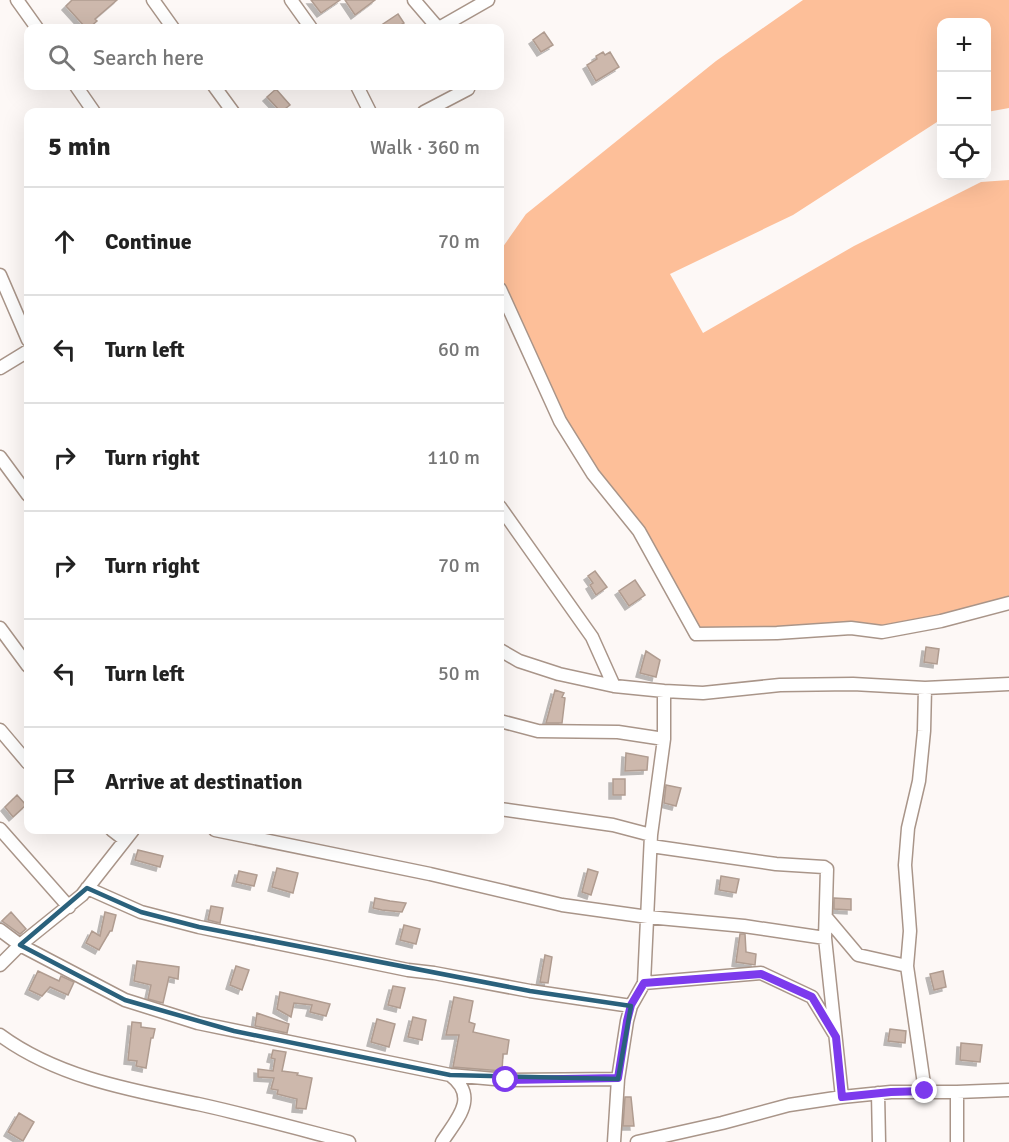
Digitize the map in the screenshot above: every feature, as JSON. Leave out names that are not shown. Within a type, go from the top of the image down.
[{"type":"street","points":[[16,0],[34,24]]},
{"type":"street","points":[[153,0],[170,24]]},
{"type":"street","points":[[291,0],[308,24]]},
{"type":"street","points":[[414,0],[435,24]]},
{"type":"street","points":[[445,24],[488,0]]},
{"type":"street","points":[[79,90],[91,108]]},
{"type":"street","points":[[217,90],[230,108]]},
{"type":"street","points":[[359,90],[368,108]]},
{"type":"street","points":[[432,108],[466,90]]},
{"type":"street","points":[[0,276],[24,331]]},
{"type":"street","points":[[504,298],[560,420],[593,474],[639,531],[696,634],[777,633],[851,628],[882,632],[941,621],[1009,603]]},
{"type":"street","points":[[0,368],[24,353]]},
{"type":"street","points":[[0,457],[24,490]]},
{"type":"street","points":[[504,513],[592,637],[614,686]]},
{"type":"street","points":[[0,628],[24,661]]},
{"type":"street","points":[[504,652],[519,661],[559,674],[614,686],[664,691],[704,693],[780,685],[854,684],[925,688],[1009,684]]},
{"type":"street","points":[[925,688],[920,771],[908,828],[905,865],[910,930],[907,966],[925,1091]]},
{"type":"street","points":[[614,1142],[618,1078],[627,1021],[631,1005],[644,983],[651,840],[664,739],[664,691]]},
{"type":"street","points":[[504,722],[538,731],[618,732],[664,739]]},
{"type":"street","points":[[0,730],[24,758]]},
{"type":"street","points":[[504,810],[613,825],[651,840],[776,864],[824,867],[828,873],[825,938],[842,1097]]},
{"type":"street","points":[[0,829],[69,906]]},
{"type":"street","points":[[117,834],[125,840]]},
{"type":"street","points":[[0,965],[87,888],[130,834]]},
{"type":"street","points":[[235,834],[430,874],[562,905],[648,917],[744,926],[825,938]]},
{"type":"street","points":[[87,888],[141,912],[199,927],[408,970],[530,992],[631,1005]]},
{"type":"street","points":[[826,917],[858,955],[907,966]]},
{"type":"street","points":[[0,930],[20,945],[125,1000],[198,1023],[450,1075],[506,1080],[618,1078]]},
{"type":"street","points":[[644,983],[761,974],[812,997],[836,1037]]},
{"type":"street","points":[[0,1035],[20,1050],[47,1063],[108,1083],[349,1142]]},
{"type":"street","points":[[442,1142],[465,1105],[459,1081],[450,1075]]},
{"type":"street","points":[[637,1142],[789,1105],[842,1097],[925,1091],[1009,1090]]},
{"type":"street","points":[[957,1092],[957,1142]]},
{"type":"street","points":[[878,1093],[879,1142]]},
{"type":"highlighted area","points":[[87,888],[141,912],[199,927],[530,991],[631,1006],[618,1079],[450,1075],[234,1031],[125,1000],[20,945]]},
{"type":"shaded area","points":[[803,0],[1009,0],[1009,108],[991,111],[991,18],[937,18],[937,122],[793,215],[670,274],[703,333],[854,246],[981,182],[1009,180],[1009,597],[945,619],[858,630],[697,633],[629,522],[549,407],[504,303],[504,245],[526,214],[716,61]]},
{"type":"building","points":[[72,0],[117,0],[95,19],[97,21],[94,24],[82,24],[66,6]]},
{"type":"building","points":[[311,0],[340,0],[321,13]]},
{"type":"building","points":[[345,0],[375,0],[355,15]]},
{"type":"building","points":[[398,14],[404,23],[402,24],[383,24]]},
{"type":"building","points":[[544,32],[553,45],[541,52],[533,40]]},
{"type":"building","points":[[603,52],[605,55],[610,52],[619,67],[596,81],[587,65]]},
{"type":"building","points":[[277,90],[290,105],[286,108],[277,108],[267,97]]},
{"type":"building","points":[[595,571],[607,587],[596,595],[590,585],[593,583],[588,576]]},
{"type":"building","points":[[635,580],[645,595],[629,606],[619,591]]},
{"type":"building","points":[[926,647],[939,649],[937,664],[924,662]]},
{"type":"building","points":[[646,651],[660,660],[656,677],[640,673]]},
{"type":"building","points":[[555,690],[564,693],[562,723],[546,723]]},
{"type":"building","points":[[626,753],[648,757],[647,770],[625,771]]},
{"type":"building","points":[[613,779],[625,779],[625,795],[613,795]]},
{"type":"building","points":[[666,785],[681,788],[676,806],[664,803]]},
{"type":"building","points":[[17,795],[24,803],[24,807],[13,817],[5,807]]},
{"type":"building","points":[[138,850],[163,856],[160,867],[135,860]]},
{"type":"building","points":[[277,868],[298,873],[293,893],[272,887]]},
{"type":"building","points":[[588,869],[598,872],[591,895],[582,892]]},
{"type":"building","points":[[239,871],[257,875],[254,886],[236,882]]},
{"type":"building","points":[[721,876],[739,879],[736,893],[719,890]]},
{"type":"building","points":[[375,898],[406,903],[402,912],[382,910],[373,908]]},
{"type":"building","points":[[834,898],[851,899],[851,910],[834,909]]},
{"type":"building","points":[[211,906],[223,908],[220,923],[208,920]]},
{"type":"building","points":[[11,912],[26,929],[20,934],[2,921]]},
{"type":"building","points":[[105,912],[116,915],[112,931],[99,950],[86,943],[92,931],[100,936]]},
{"type":"building","points":[[404,925],[420,929],[416,944],[400,940]]},
{"type":"building","points":[[740,934],[745,934],[746,952],[756,954],[755,965],[736,962]]},
{"type":"building","points":[[545,955],[552,957],[548,983],[540,982]]},
{"type":"building","points":[[137,961],[179,967],[178,979],[169,977],[163,1003],[148,999],[151,985],[134,981]]},
{"type":"building","points":[[236,966],[249,970],[242,990],[230,985]]},
{"type":"building","points":[[38,971],[59,981],[61,976],[74,982],[68,995],[50,987],[42,996],[29,990]]},
{"type":"building","points":[[943,971],[946,987],[934,990],[930,974]]},
{"type":"building","points":[[393,986],[405,988],[400,1008],[388,1005]]},
{"type":"building","points":[[280,992],[330,1004],[326,1016],[310,1012],[312,1005],[294,1003],[291,1017],[277,1009]]},
{"type":"building","points":[[454,997],[473,1001],[469,1022],[475,1024],[473,1032],[509,1040],[507,1054],[503,1054],[502,1071],[453,1067],[459,1035],[446,1035]]},
{"type":"building","points":[[257,1013],[289,1024],[287,1033],[255,1026]]},
{"type":"building","points":[[413,1017],[426,1020],[422,1040],[408,1037]]},
{"type":"building","points":[[377,1019],[395,1024],[389,1047],[371,1042]]},
{"type":"building","points":[[132,1022],[141,1023],[141,1027],[155,1029],[153,1038],[151,1038],[146,1068],[136,1066],[137,1061],[128,1060]]},
{"type":"building","points":[[890,1029],[906,1031],[905,1043],[888,1041]]},
{"type":"building","points":[[961,1043],[982,1045],[980,1062],[960,1060]]},
{"type":"building","points":[[273,1050],[286,1052],[282,1071],[312,1078],[306,1109],[296,1108],[297,1099],[277,1094],[278,1090],[271,1089],[274,1078],[258,1077],[258,1069],[273,1071],[275,1059],[271,1058]]},
{"type":"building","points":[[625,1097],[631,1097],[634,1126],[623,1126]]},
{"type":"building","points":[[19,1113],[34,1122],[23,1141],[8,1132]]},
{"type":"route","points":[[506,1080],[618,1078],[631,1005],[644,983],[761,974],[812,997],[836,1037],[842,1097],[925,1091]]}]
